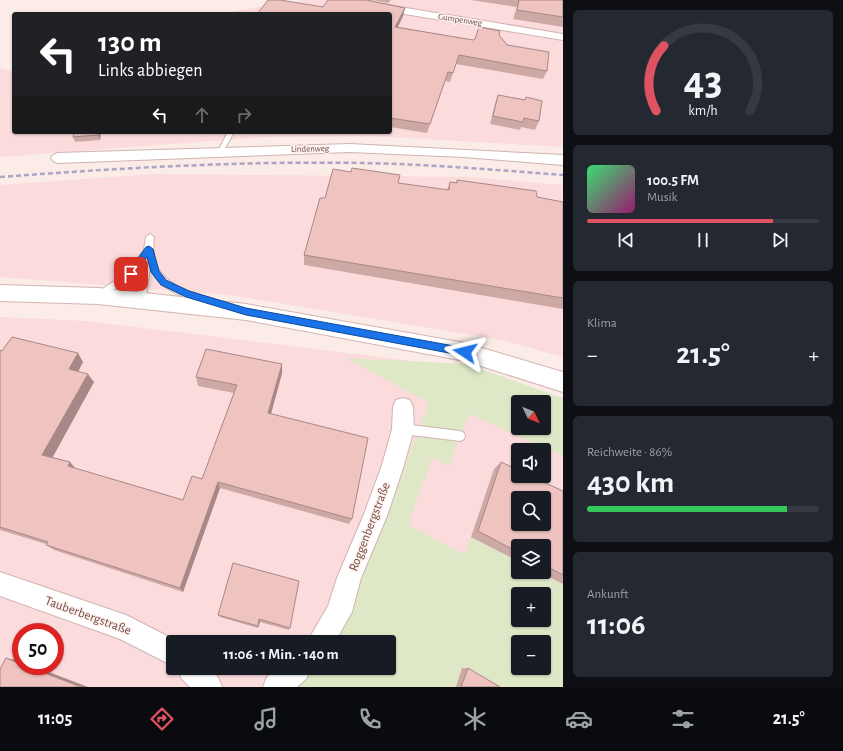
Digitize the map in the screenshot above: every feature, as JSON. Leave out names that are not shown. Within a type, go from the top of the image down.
[{"type":"main road","points":[[0,293],[98,296],[246,312],[465,352],[563,382]]},
{"type":"street","name":"Gumpenweg","points":[[357,0],[374,6],[563,37]]},
{"type":"street","name":"Lindenweg","points":[[58,158],[221,151],[350,148],[464,153],[563,160]]},
{"type":"street","name":"Roggenbergstraße","points":[[324,635],[338,612],[349,578],[375,516],[393,465],[403,418]]},
{"type":"street","name":"Tauberbergstraße","points":[[0,584],[126,628],[166,648]]},
{"type":"street","points":[[197,675],[208,687]]},
{"type":"street","points":[[277,687],[290,675]]},
{"type":"lane","points":[[221,151],[229,134]]},
{"type":"lane","points":[[141,300],[150,237]]},
{"type":"lane","points":[[98,296],[131,274],[149,249]]},
{"type":"lane","points":[[149,249],[155,272],[164,282],[186,294],[246,312]]},
{"type":"lane","points":[[403,418],[460,436]]},
{"type":"shaded area","points":[[304,0],[563,0],[563,147],[373,136],[266,137],[0,157],[0,68],[12,71],[12,134],[392,134],[392,12],[233,12]]},
{"type":"shaded area","points":[[155,174],[468,177],[563,185],[563,357],[502,340],[231,295],[0,277],[0,185]]},
{"type":"shaded area","points":[[0,317],[86,321],[421,362],[511,396],[511,435],[551,435],[551,424],[563,416],[563,687],[0,687]]},
{"type":"green space","points":[[346,358],[467,364],[563,398],[563,456],[551,451],[551,443],[534,443],[516,435],[551,435],[551,395],[511,395],[511,433],[469,414],[449,466],[432,458],[408,525],[465,555],[494,469],[511,477],[511,483],[523,483],[540,491],[511,491],[511,531],[551,531],[551,496],[563,502],[563,687],[293,687],[304,675],[396,675],[396,635],[335,635],[344,621],[361,582],[429,403]]},
{"type":"building","points":[[268,0],[280,0],[323,7],[328,0],[366,0],[405,8],[395,27],[473,40],[475,39],[479,27],[500,31],[499,35],[507,45],[549,52],[547,71],[459,55],[453,73],[448,72],[430,124],[392,118],[392,12],[259,12]]},
{"type":"building","points":[[519,0],[563,0],[563,17],[517,10]]},
{"type":"building","points":[[498,95],[525,100],[526,97],[542,101],[539,121],[524,118],[523,122],[493,116]]},
{"type":"building","points":[[74,134],[98,134],[98,135],[73,137]]},
{"type":"building","points":[[352,168],[400,175],[398,183],[449,190],[450,182],[457,183],[457,180],[536,191],[537,197],[563,202],[563,298],[304,255],[320,198],[325,198],[333,169],[351,172]]},
{"type":"building","points":[[12,337],[78,353],[69,369],[88,374],[42,455],[70,462],[68,466],[183,500],[192,476],[202,479],[237,385],[196,377],[206,349],[282,364],[268,413],[368,438],[352,519],[218,482],[180,588],[46,545],[48,542],[0,527],[0,350],[2,351]]},
{"type":"building","points":[[501,462],[511,467],[511,483],[545,483],[563,491],[563,575],[551,569],[551,539],[511,539],[511,548],[478,531]]},
{"type":"building","points":[[233,563],[299,581],[290,628],[259,619],[258,626],[218,615]]},
{"type":"building","points":[[6,658],[12,660],[12,675],[50,675],[81,687],[0,687],[0,669]]},
{"type":"building","points":[[468,668],[500,687],[461,687]]},
{"type":"railway","points":[[0,177],[180,166],[270,163],[360,163],[411,165],[563,175]]},
{"type":"route","points":[[131,274],[149,249],[155,272],[164,282],[186,294],[246,312],[465,352]]}]
